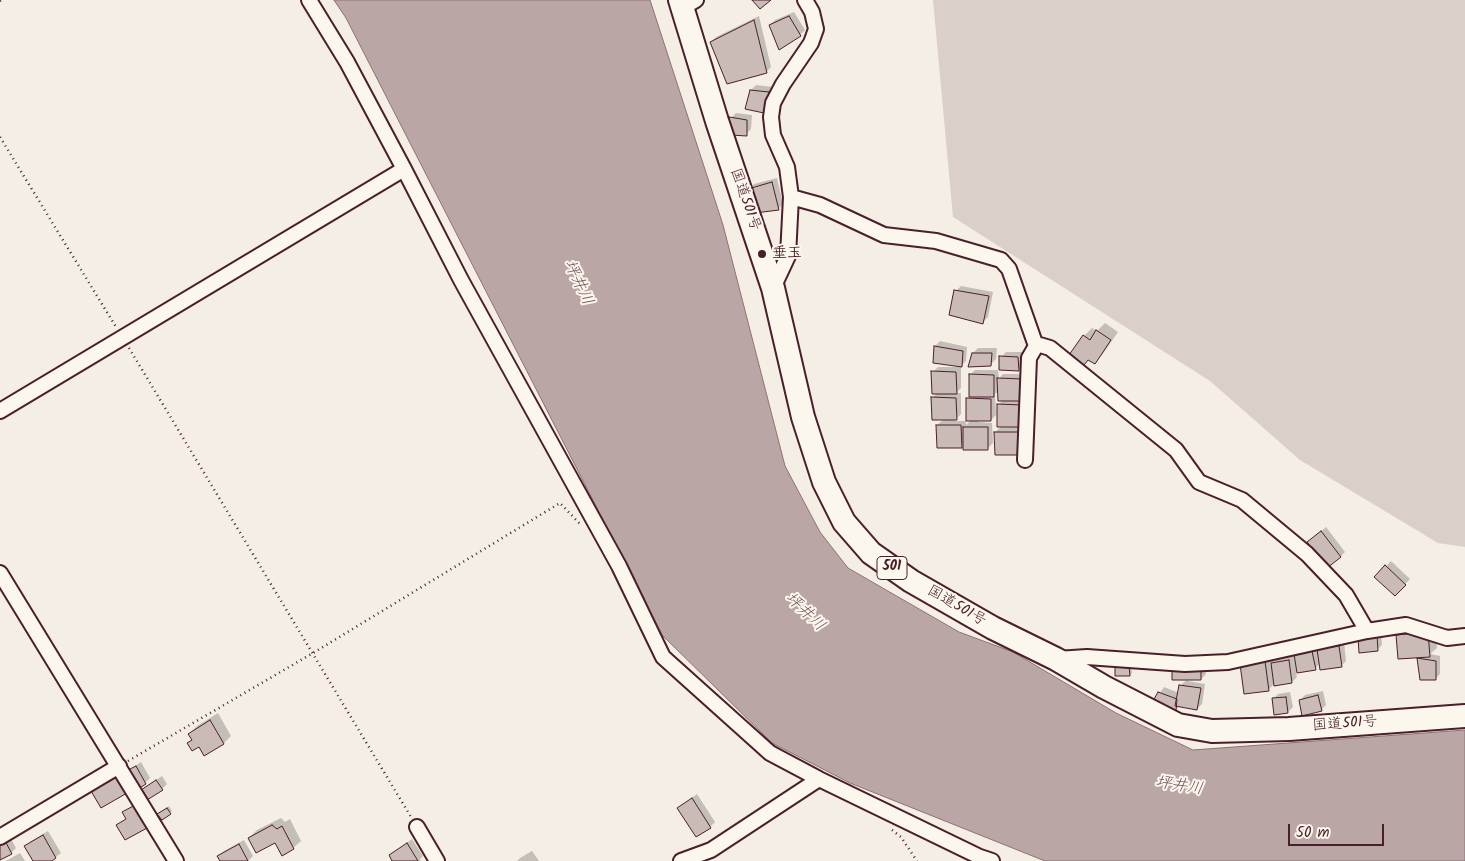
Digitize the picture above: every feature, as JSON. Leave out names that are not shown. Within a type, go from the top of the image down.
[{"type":"highway","name":"国道501号","points":[[686,3],[717,121],[773,288],[804,417],[824,482],[844,522],[871,553],[911,581],[993,628],[1056,659],[1104,687],[1178,725],[1212,731],[1289,729],[1465,716]]},
{"type":"street","points":[[309,0],[347,62],[461,280],[619,566],[663,657],[770,752],[819,778],[992,861]]},
{"type":"street","points":[[773,288],[788,256],[791,197],[787,167],[772,135],[771,116],[773,103],[783,84],[811,43],[816,29],[812,12],[805,0]]},
{"type":"street","points":[[0,411],[404,169]]},
{"type":"street","points":[[791,197],[820,205],[884,235],[936,241],[1001,260],[1009,269],[1036,346],[1029,358],[1025,460]]},
{"type":"street","points":[[1036,346],[1040,345],[1050,348],[1176,450],[1199,482],[1242,500],[1307,554],[1346,595],[1367,631]]},
{"type":"street","points":[[0,574],[176,861]]},
{"type":"street","points":[[1056,659],[1087,657],[1185,664],[1228,662],[1367,631],[1406,625],[1447,638],[1465,636]]},
{"type":"street","points":[[0,837],[119,766]]},
{"type":"street","points":[[681,861],[711,850],[819,778]]},
{"type":"street","points":[[417,827],[437,861]]},
{"type":"path","points":[[0,137],[123,337],[417,827]]},
{"type":"path","points":[[119,766],[313,653],[560,503],[580,524]]},
{"type":"path","points":[[890,828],[901,837],[917,861]]},
{"type":"shaded area","points":[[933,0],[1465,0],[1465,547],[1438,543],[1300,460],[1210,381],[953,217]]},
{"type":"water","name":"坪井川","points":[[334,0],[650,0],[723,225],[785,466],[820,532],[848,568],[959,632],[1013,652],[1116,713],[1193,750],[1465,730],[1465,861],[1045,861],[850,783],[772,743],[662,635],[346,18]]},
{"type":"building","points":[[752,0],[771,0],[760,9]]},
{"type":"building","points":[[789,16],[801,36],[779,50],[769,25]]},
{"type":"building","points":[[754,20],[767,73],[727,84],[710,42]]},
{"type":"building","points":[[750,90],[769,92],[764,113],[745,109]]},
{"type":"building","points":[[729,117],[747,120],[747,136],[731,135]]},
{"type":"building","points":[[772,182],[779,210],[755,213],[748,189]]},
{"type":"building","points":[[954,290],[989,296],[983,324],[949,315]]},
{"type":"building","points":[[1096,330],[1111,340],[1095,364],[1088,360],[1084,365],[1069,355],[1083,335],[1090,340]]},
{"type":"building","points":[[934,346],[963,351],[962,367],[933,363]]},
{"type":"building","points":[[972,353],[992,353],[991,366],[968,367]]},
{"type":"building","points":[[999,356],[1018,357],[1019,371],[999,370]]},
{"type":"building","points":[[931,371],[956,372],[957,394],[932,394]]},
{"type":"building","points":[[969,374],[994,375],[994,397],[969,397]]},
{"type":"building","points":[[997,378],[1022,379],[1022,401],[998,401]]},
{"type":"building","points":[[931,397],[956,398],[957,420],[932,420]]},
{"type":"building","points":[[966,398],[991,399],[991,421],[966,421]]},
{"type":"building","points":[[997,404],[1022,405],[1022,427],[997,427]]},
{"type":"building","points":[[936,425],[961,425],[962,448],[937,448]]},
{"type":"building","points":[[963,427],[988,427],[988,450],[963,450]]},
{"type":"building","points":[[994,432],[1019,432],[1020,455],[995,455]]},
{"type":"building","points":[[1321,531],[1341,557],[1327,568],[1307,542]]},
{"type":"building","points":[[1385,565],[1406,585],[1395,596],[1374,577]]},
{"type":"building","points":[[1428,632],[1430,657],[1398,659],[1396,635]]},
{"type":"building","points":[[1377,635],[1378,651],[1359,653],[1358,637]]},
{"type":"building","points":[[1339,646],[1342,667],[1320,670],[1317,649]]},
{"type":"building","points":[[1312,651],[1316,670],[1297,673],[1294,654]]},
{"type":"building","points":[[1417,658],[1436,661],[1436,680],[1420,680]]},
{"type":"building","points":[[1289,660],[1292,683],[1274,686],[1271,663]]},
{"type":"building","points":[[1265,661],[1269,691],[1244,694],[1240,664]]},
{"type":"building","points":[[1129,665],[1130,676],[1115,676],[1115,666]]},
{"type":"building","points":[[1201,667],[1201,680],[1172,680],[1172,668]]},
{"type":"building","points":[[1179,685],[1201,688],[1197,710],[1175,706]]},
{"type":"building","points":[[1158,692],[1177,699],[1176,711],[1153,701]]},
{"type":"building","points":[[1318,695],[1322,711],[1302,716],[1299,700]]},
{"type":"building","points":[[1286,697],[1288,713],[1274,715],[1272,698]]},
{"type":"building","points":[[210,720],[224,744],[204,756],[199,747],[192,751],[187,743],[192,740],[188,734]]},
{"type":"building","points":[[136,766],[146,784],[138,789],[128,770]]},
{"type":"building","points":[[117,777],[127,793],[101,808],[91,791]]},
{"type":"building","points":[[156,780],[163,790],[147,800],[141,790]]},
{"type":"building","points":[[692,798],[711,828],[696,837],[677,808]]},
{"type":"building","points":[[137,804],[149,827],[125,840],[116,825],[126,819],[122,812]]},
{"type":"building","points":[[167,808],[171,814],[162,820],[157,814]]},
{"type":"building","points":[[272,825],[277,829],[282,826],[294,849],[282,856],[275,843],[256,853],[248,838]]},
{"type":"building","points":[[43,835],[56,858],[52,861],[33,861],[24,846]]},
{"type":"building","points":[[4,839],[12,854],[0,860],[0,841]]},
{"type":"building","points":[[407,843],[418,861],[392,861],[389,855]]},
{"type":"building","points":[[239,844],[248,861],[220,861],[217,856]]},
{"type":"place","name":"垂玉","points":[[762,254]]}]
